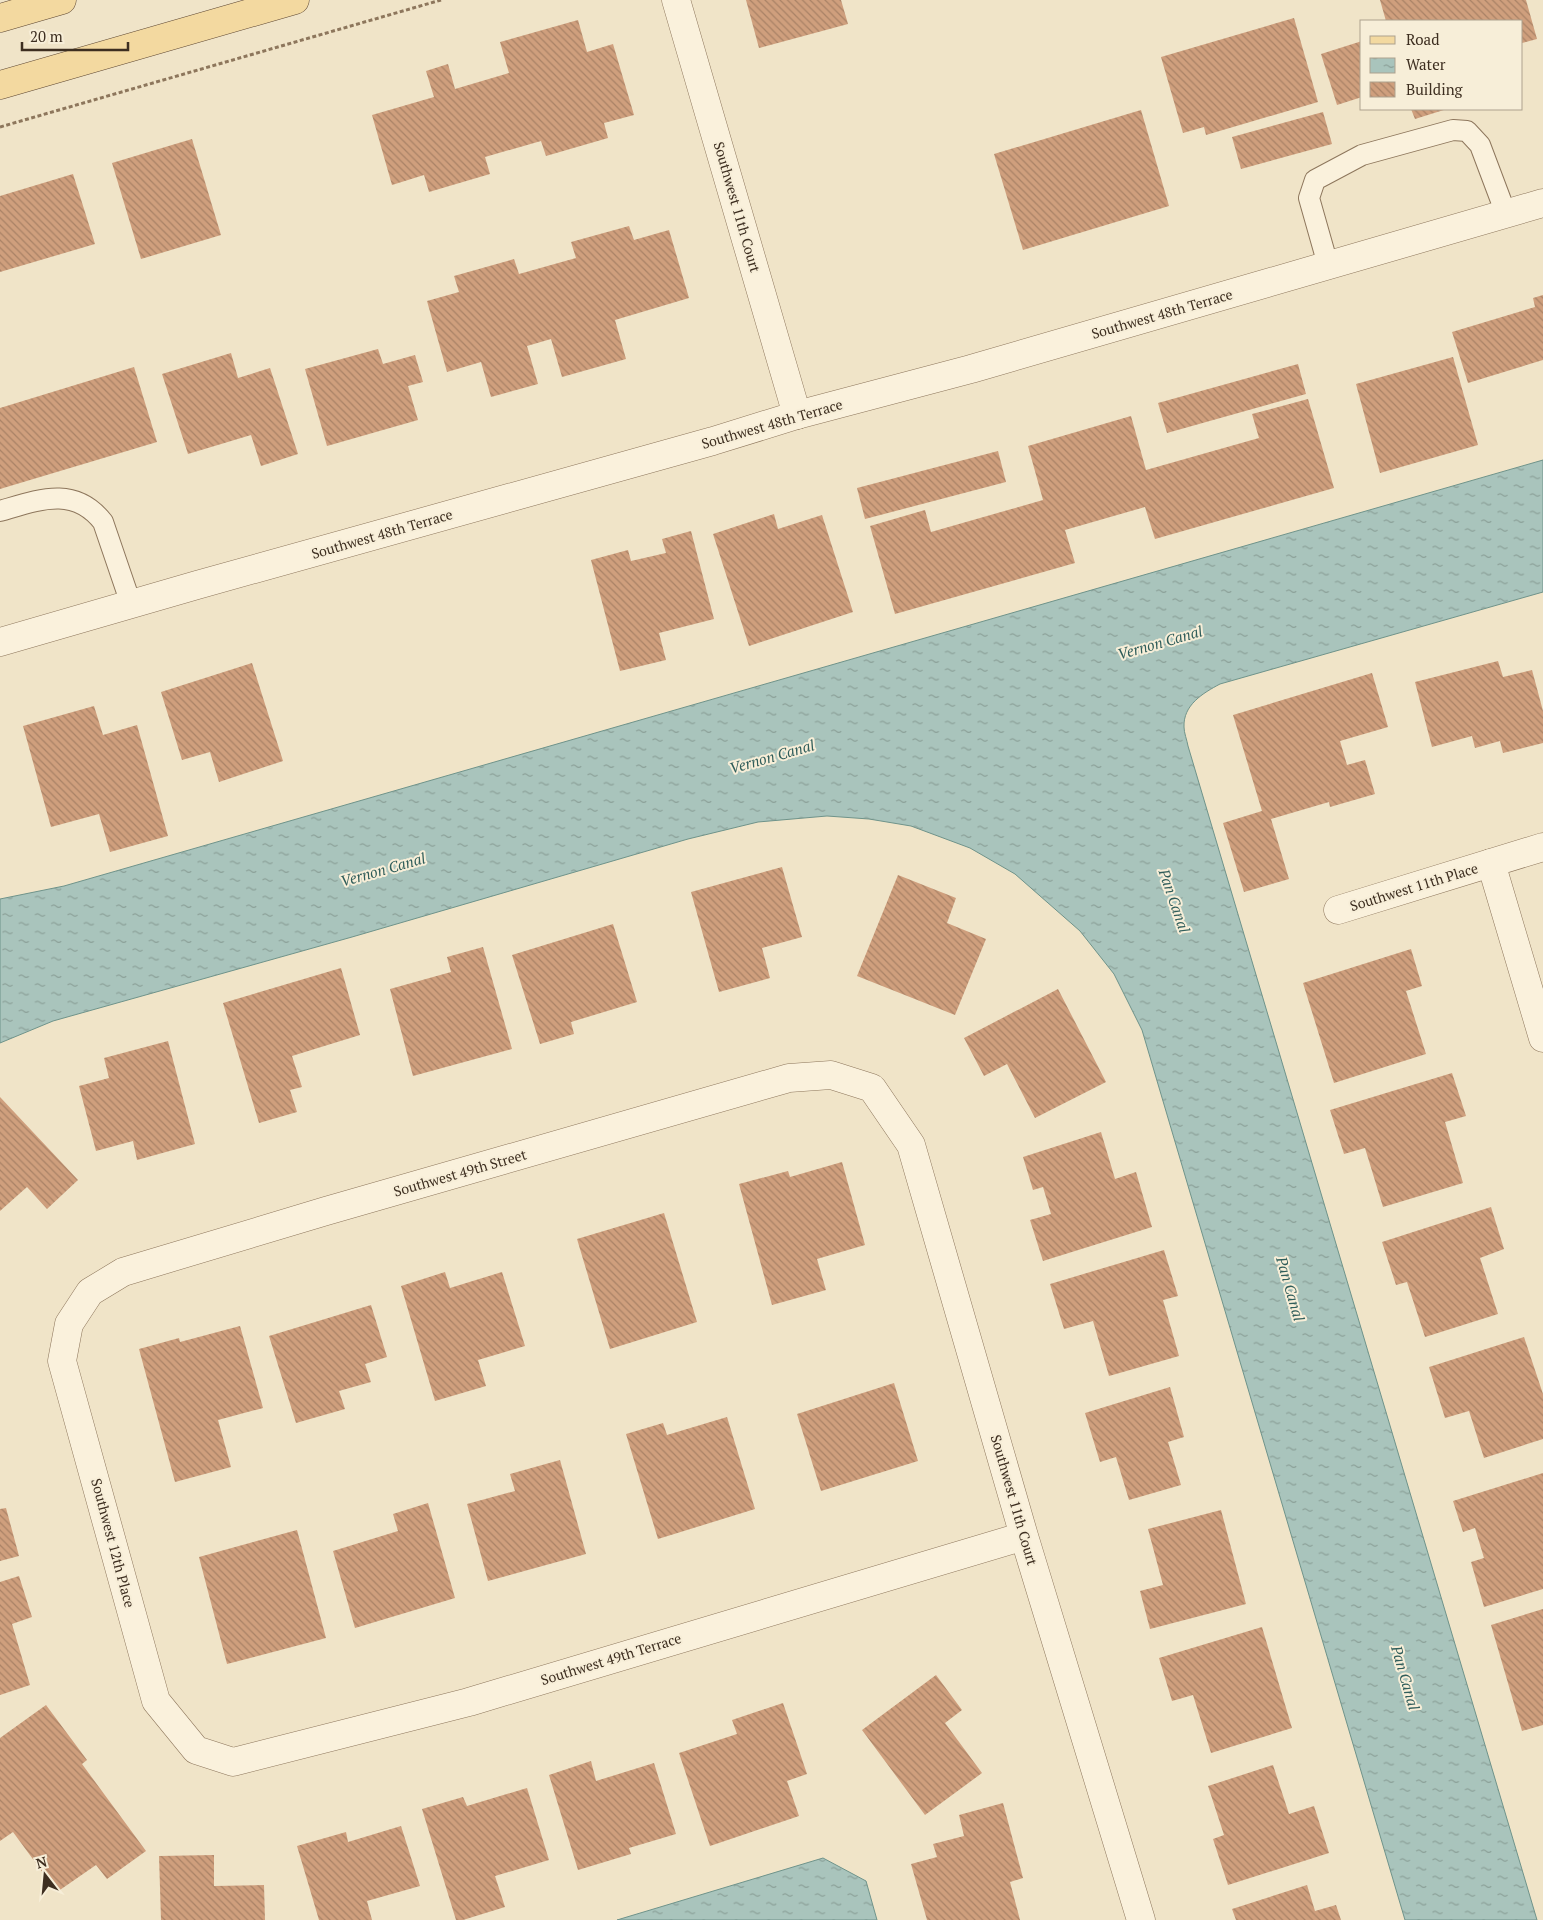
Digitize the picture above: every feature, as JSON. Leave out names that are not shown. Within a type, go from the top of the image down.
[{"type":"main road","points":[[0,18],[62,0]]},
{"type":"main road","points":[[0,85],[295,0]]},
{"type":"street","name":"Southwest 11th Court","points":[[676,0],[796,415]]},
{"type":"street","name":"Southwest 48th Terrace","points":[[0,642],[713,441],[796,415],[971,369],[1543,203]]},
{"type":"street","name":"Southwest 11th Place","points":[[1338,910],[1543,847]]},
{"type":"street","name":"Southwest 11th Place","points":[[1491,863],[1543,1038]]},
{"type":"street","name":"Southwest 49th Street","points":[[69,1324],[90,1292],[123,1272],[336,1208],[789,1078],[831,1076],[872,1088]]},
{"type":"street","name":"Southwest 11th Court","points":[[872,1088],[911,1145],[1024,1536],[1141,1920]]},
{"type":"street","name":"Southwest 12th Place","points":[[69,1324],[62,1361],[156,1701],[196,1750]]},
{"type":"street","name":"Southwest 49th Terrace","points":[[196,1750],[233,1762],[459,1704],[1024,1536]]},
{"type":"lane","points":[[1328,266],[1309,198],[1315,180],[1362,154],[1453,130],[1467,131],[1480,145],[1506,214]]},
{"type":"lane","points":[[0,510],[48,498],[82,502],[95,511],[103,522],[131,604]]},
{"type":"path","points":[[0,127],[441,0]]},
{"type":"water","points":[[1543,460],[1543,592],[1220,684],[1207,691],[1190,706],[1184,727],[1188,746],[1537,1920],[1405,1920],[1142,1030],[1114,974],[1080,931],[1015,874],[970,848],[911,826],[869,819],[827,816],[758,822],[688,839],[352,937],[53,1021],[0,1043],[0,899],[64,886]]},
{"type":"water","points":[[823,1858],[866,1881],[877,1920],[617,1920]]},
{"type":"building","points":[[746,0],[841,0],[848,24],[759,48]]},
{"type":"building","points":[[1380,0],[1526,0],[1537,39],[1523,43],[1523,20],[1386,20]]},
{"type":"building","points":[[1294,18],[1318,102],[1206,135],[1204,127],[1183,133],[1161,57]]},
{"type":"building","points":[[578,20],[587,52],[613,44],[634,115],[604,123],[608,138],[546,156],[541,141],[485,157],[490,174],[429,192],[424,175],[392,185],[372,115],[434,97],[426,71],[448,64],[455,89],[509,73],[500,42]]},
{"type":"building","points":[[1360,42],[1360,98],[1337,105],[1321,54]]},
{"type":"building","points":[[1141,110],[1169,206],[1023,250],[994,154]]},
{"type":"building","points":[[1411,110],[1444,110],[1415,119]]},
{"type":"building","points":[[1323,112],[1332,144],[1241,169],[1232,137]]},
{"type":"building","points":[[192,139],[221,235],[141,259],[112,163]]},
{"type":"building","points":[[73,174],[95,244],[0,272],[0,196]]},
{"type":"building","points":[[629,226],[634,240],[669,230],[689,298],[615,320],[626,359],[562,377],[551,339],[527,346],[538,384],[491,397],[481,362],[447,372],[427,301],[459,292],[454,276],[514,259],[519,274],[576,258],[571,242]]},
{"type":"building","points":[[1543,295],[1543,360],[1468,383],[1452,332],[1535,307],[1533,298]]},
{"type":"building","points":[[378,349],[383,364],[415,355],[423,382],[408,386],[418,420],[327,446],[305,369]]},
{"type":"building","points":[[231,353],[238,378],[270,368],[298,454],[261,466],[251,435],[188,454],[162,374]]},
{"type":"building","points":[[1453,357],[1478,445],[1380,473],[1356,384]]},
{"type":"building","points":[[1298,364],[1306,394],[1167,433],[1158,403]]},
{"type":"building","points":[[134,367],[157,442],[0,489],[0,408]]},
{"type":"building","points":[[1308,399],[1334,488],[1155,539],[1145,507],[1065,530],[1075,563],[895,614],[870,526],[925,510],[931,532],[1043,500],[1028,446],[1131,416],[1146,470],[1259,438],[1252,414]]},
{"type":"building","points":[[998,451],[1006,482],[865,519],[857,488]]},
{"type":"building","points":[[774,514],[778,529],[822,515],[853,612],[749,646],[713,534]]},
{"type":"building","points":[[691,531],[714,619],[659,633],[666,660],[620,671],[591,560],[628,550],[631,561],[666,553],[662,539]]},
{"type":"building","points":[[1498,661],[1503,677],[1532,670],[1543,711],[1543,743],[1503,753],[1500,741],[1475,748],[1472,736],[1432,747],[1415,682]]},
{"type":"building","points":[[252,663],[283,761],[219,782],[210,752],[182,760],[161,692]]},
{"type":"building","points":[[1372,673],[1388,727],[1340,741],[1347,765],[1365,760],[1375,794],[1330,807],[1329,802],[1271,819],[1289,879],[1244,892],[1223,823],[1262,811],[1233,715]]},
{"type":"building","points":[[94,706],[103,735],[137,725],[168,836],[110,852],[99,814],[51,827],[23,726]]},
{"type":"building","points":[[782,867],[802,937],[762,948],[770,978],[719,992],[691,892]]},
{"type":"building","points":[[898,875],[956,898],[947,923],[986,939],[955,1015],[857,976]]},
{"type":"building","points":[[613,924],[637,1002],[571,1022],[574,1034],[540,1044],[512,955]]},
{"type":"building","points":[[483,947],[512,1049],[413,1076],[390,989],[451,972],[447,957]]},
{"type":"building","points":[[1411,949],[1422,986],[1406,991],[1426,1054],[1334,1083],[1303,983]]},
{"type":"building","points":[[341,968],[360,1035],[292,1056],[302,1087],[290,1090],[297,1112],[259,1123],[223,1003]]},
{"type":"building","points":[[1058,989],[1106,1082],[1035,1118],[1007,1064],[984,1076],[964,1038]]},
{"type":"building","points":[[168,1041],[195,1144],[137,1160],[133,1141],[96,1151],[79,1086],[109,1078],[104,1058]]},
{"type":"building","points":[[1452,1073],[1466,1116],[1445,1122],[1463,1183],[1383,1207],[1365,1148],[1344,1154],[1330,1110]]},
{"type":"building","points":[[0,1097],[78,1180],[47,1209],[27,1187],[0,1211]]},
{"type":"building","points":[[1101,1132],[1115,1179],[1136,1172],[1152,1227],[1043,1261],[1030,1220],[1051,1214],[1043,1187],[1033,1190],[1023,1157]]},
{"type":"building","points":[[842,1162],[865,1245],[817,1259],[826,1290],[772,1305],[739,1184],[788,1171],[790,1177]]},
{"type":"building","points":[[1491,1207],[1504,1249],[1480,1258],[1498,1314],[1425,1337],[1407,1282],[1396,1285],[1382,1242]]},
{"type":"building","points":[[664,1213],[697,1322],[610,1349],[577,1239]]},
{"type":"building","points":[[1164,1250],[1178,1296],[1163,1300],[1179,1356],[1109,1376],[1093,1321],[1064,1329],[1050,1284]]},
{"type":"building","points":[[445,1272],[450,1288],[502,1272],[525,1346],[478,1360],[486,1386],[435,1401],[401,1286]]},
{"type":"building","points":[[371,1305],[387,1357],[365,1364],[371,1382],[339,1391],[345,1409],[296,1423],[269,1336]]},
{"type":"building","points":[[240,1326],[263,1408],[218,1420],[231,1467],[175,1482],[139,1349],[179,1338],[180,1342]]},
{"type":"building","points":[[1524,1337],[1543,1394],[1543,1439],[1484,1458],[1469,1411],[1445,1418],[1429,1367]]},
{"type":"building","points":[[894,1383],[918,1461],[821,1491],[797,1414]]},
{"type":"building","points":[[1170,1387],[1184,1437],[1168,1442],[1181,1485],[1129,1500],[1116,1457],[1100,1462],[1085,1413]]},
{"type":"building","points":[[727,1417],[755,1509],[658,1539],[626,1434],[663,1423],[667,1435]]},
{"type":"building","points":[[560,1460],[586,1554],[488,1581],[467,1504],[515,1491],[510,1474]]},
{"type":"building","points":[[1543,1473],[1543,1589],[1484,1607],[1471,1562],[1484,1558],[1475,1528],[1463,1532],[1453,1501]]},
{"type":"building","points":[[428,1503],[455,1598],[355,1628],[333,1551],[398,1531],[393,1514]]},
{"type":"building","points":[[6,1508],[19,1556],[0,1561],[0,1509]]},
{"type":"building","points":[[1221,1510],[1246,1604],[1150,1629],[1140,1591],[1163,1585],[1148,1529]]},
{"type":"building","points":[[297,1530],[326,1638],[227,1664],[199,1557]]},
{"type":"building","points":[[19,1576],[32,1617],[12,1624],[30,1685],[0,1695],[0,1582]]},
{"type":"building","points":[[1543,1609],[1543,1725],[1522,1731],[1491,1625]]},
{"type":"building","points":[[1262,1627],[1292,1728],[1211,1753],[1193,1695],[1172,1701],[1159,1658]]},
{"type":"building","points":[[936,1675],[962,1710],[945,1723],[982,1773],[925,1815],[862,1730]]},
{"type":"building","points":[[783,1703],[807,1774],[787,1781],[799,1816],[710,1846],[679,1753],[737,1734],[732,1720]]},
{"type":"building","points":[[46,1705],[87,1760],[82,1764],[146,1851],[107,1879],[96,1865],[57,1892],[13,1832],[0,1841],[0,1738]]},
{"type":"building","points":[[591,1761],[596,1781],[654,1763],[676,1834],[629,1848],[631,1854],[578,1870],[549,1775]]},
{"type":"building","points":[[1273,1765],[1289,1814],[1314,1806],[1329,1853],[1228,1885],[1213,1839],[1224,1835],[1208,1786]]},
{"type":"building","points":[[527,1788],[549,1860],[495,1876],[505,1907],[463,1920],[456,1920],[422,1809],[463,1797],[467,1806]]},
{"type":"building","points":[[1003,1803],[1023,1878],[1010,1882],[1020,1920],[927,1920],[911,1864],[937,1857],[933,1844],[964,1836],[959,1815]]},
{"type":"building","points":[[401,1826],[420,1886],[367,1901],[372,1920],[319,1920],[297,1846],[346,1832],[348,1842]]},
{"type":"building","points":[[214,1855],[214,1886],[264,1885],[265,1920],[161,1920],[159,1856]]},
{"type":"building","points":[[1307,1885],[1315,1911],[1336,1905],[1341,1920],[1236,1920],[1232,1909]]},
{"type":"water label","name":"Vernon Canal","points":[[1160,643]]},
{"type":"water label","name":"Vernon Canal","points":[[772,757]]},
{"type":"water label","name":"Vernon Canal","points":[[383,870]]},
{"type":"water label","name":"Pan Canal","points":[[1174,901]]},
{"type":"water label","name":"Pan Canal","points":[[1290,1289]]},
{"type":"water label","name":"Pan Canal","points":[[1405,1678]]}]
